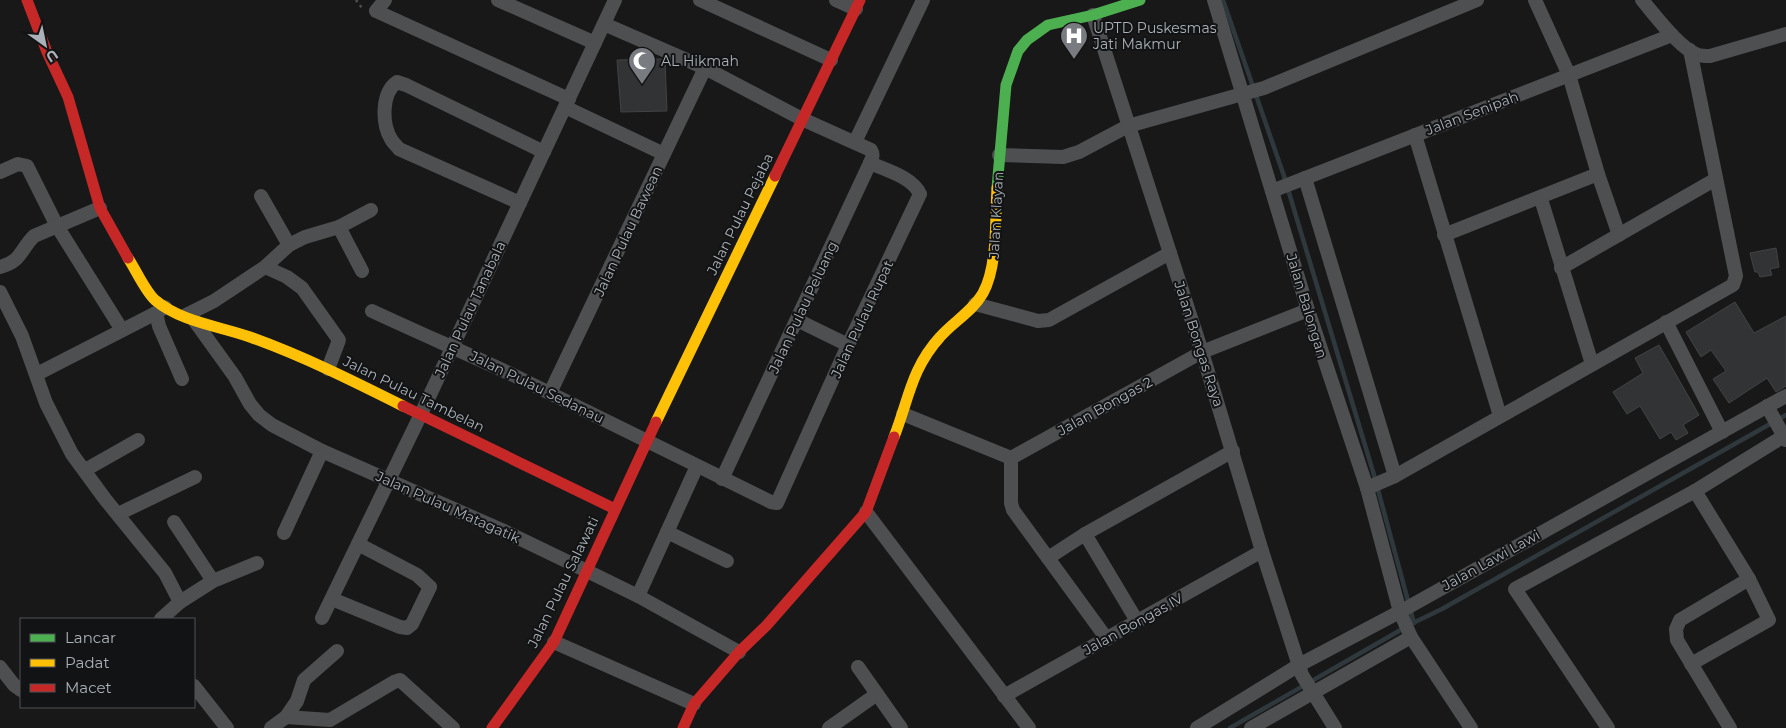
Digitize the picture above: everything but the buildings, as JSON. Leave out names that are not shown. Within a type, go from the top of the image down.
[{"type":"street","points":[[26,0],[47,52],[68,96],[100,208],[137,274],[161,310],[159,326],[182,379]]},
{"type":"street","points":[[385,0],[376,10],[567,103],[664,154]]},
{"type":"street","points":[[498,0],[595,43]]},
{"type":"street","name":"Jalan Pulau Tanabala","points":[[322,618],[421,414],[615,0]]},
{"type":"street","points":[[700,0],[831,60]]},
{"type":"street","points":[[836,0],[858,4]]},
{"type":"street","points":[[855,142],[923,0]]},
{"type":"street","name":"Jalan Klayan","points":[[683,728],[694,704],[739,652],[766,626],[866,512],[903,414],[911,382],[921,362],[940,337],[975,304],[983,293],[992,268],[999,155],[1006,85],[1018,51],[1027,40],[1048,25],[1140,0]]},
{"type":"street","name":"Jalan Balongan","points":[[1214,0],[1277,190],[1308,310],[1370,487],[1406,622],[1471,728]]},
{"type":"street","points":[[999,155],[1063,157],[1079,152],[1128,126],[1264,88],[1477,0]]},
{"type":"street","points":[[1536,0],[1569,75],[1598,174],[1619,235]]},
{"type":"street","points":[[1642,0],[1672,35],[1698,55],[1710,56],[1786,34]]},
{"type":"street","name":"Jalan Pulau Pejaba","points":[[647,440],[858,4]]},
{"type":"street","name":"Jalan Bongas Raya","points":[[1092,14],[1202,352],[1262,551],[1306,680],[1335,728]]},
{"type":"street","points":[[604,24],[705,68],[802,119],[871,150],[873,155],[870,163]]},
{"type":"street","name":"Jalan Senipah","points":[[1277,190],[1672,35]]},
{"type":"street","points":[[1370,487],[1390,478],[1733,285],[1736,276],[1690,50]]},
{"type":"street","name":"Jalan Pulau Bawean","points":[[550,393],[705,68]]},
{"type":"street","points":[[520,203],[399,149],[391,139],[386,126],[385,104],[391,86],[397,82],[406,85],[544,152]]},
{"type":"street","points":[[1415,135],[1500,416]]},
{"type":"street","name":"Jalan Pulau Peluang","points":[[722,478],[798,320],[870,163]]},
{"type":"street","name":"Jalan Pulau Rupat","points":[[779,499],[848,345],[920,194],[917,188],[909,181],[870,163]]},
{"type":"street","points":[[0,172],[18,164],[27,166],[57,226],[122,330]]},
{"type":"street","points":[[1444,235],[1598,174]]},
{"type":"street","points":[[1303,179],[1390,478]]},
{"type":"street","points":[[1561,268],[1716,179]]},
{"type":"street","points":[[261,196],[289,245]]},
{"type":"street","points":[[1540,198],[1592,364]]},
{"type":"street","points":[[0,266],[10,264],[19,257],[27,243],[34,236],[100,208]]},
{"type":"street","points":[[190,318],[265,267],[289,245],[305,237],[339,227],[371,210]]},
{"type":"street","points":[[339,227],[362,271]]},
{"type":"street","points":[[975,304],[1038,321],[1049,320],[1170,253]]},
{"type":"street","points":[[265,267],[287,277],[302,288],[339,340],[328,369]]},
{"type":"street","points":[[0,292],[22,336],[46,403],[72,454],[105,499],[165,573],[180,602]]},
{"type":"street","points":[[37,374],[161,310]]},
{"type":"street","name":"Jalan Pulau Tambelan","points":[[161,310],[250,337],[328,369],[615,509]]},
{"type":"street","name":"Jalan Bongas 2","points":[[1012,458],[1202,352],[1308,310]]},
{"type":"street","name":"Jalan Pulau Sedanau","points":[[372,311],[550,393],[771,502],[777,503],[779,499]]},
{"type":"street","name":"Jalan Pulau Matagatik","points":[[190,318],[235,377],[250,404],[259,415],[272,425],[322,451],[506,532],[587,571],[638,596],[739,652]]},
{"type":"street","points":[[798,320],[848,345]]},
{"type":"street","points":[[1666,322],[1722,432]]},
{"type":"street","name":"Jalan Lawi Lawi","points":[[1201,727],[1306,680],[1406,622],[1419,602],[1722,432],[1777,424],[1786,396]]},
{"type":"street","points":[[903,414],[1012,458],[1011,503],[1013,510],[1107,639]]},
{"type":"street","points":[[1608,728],[1515,589],[1695,491],[1777,424]]},
{"type":"street","points":[[85,470],[138,440]]},
{"type":"street","name":"Jalan Pulau Salawati","points":[[492,728],[554,642],[647,440]]},
{"type":"street","points":[[284,533],[322,451]]},
{"type":"street","points":[[1048,558],[1085,534],[1233,451]]},
{"type":"street","points":[[638,596],[697,466]]},
{"type":"street","points":[[118,514],[195,478]]},
{"type":"street","points":[[1690,664],[1769,620],[1749,580],[1695,491]]},
{"type":"street","points":[[866,512],[1029,728]]},
{"type":"street","points":[[174,522],[214,581]]},
{"type":"street","points":[[667,532],[727,561]]},
{"type":"street","points":[[1085,534],[1138,621]]},
{"type":"street","points":[[332,599],[400,627],[407,628],[412,624],[430,587],[417,575],[358,544]]},
{"type":"street","name":"Jalan Bongas IV","points":[[1004,696],[1262,551]]},
{"type":"street","points":[[162,618],[180,602],[214,581],[257,563]]},
{"type":"street","points":[[1730,728],[1677,640],[1676,628],[1680,620],[1749,580]]},
{"type":"street","points":[[1251,728],[1306,680],[1406,622]]},
{"type":"street","points":[[554,642],[694,704]]},
{"type":"street","points":[[271,728],[286,717],[298,701],[304,680],[337,651]]},
{"type":"street","points":[[0,667],[14,685],[20,689]]},
{"type":"street","points":[[858,667],[901,728]]},
{"type":"street","points":[[286,717],[330,720],[400,680],[449,724]]},
{"type":"street","points":[[195,687],[227,728]]},
{"type":"street","points":[[829,728],[877,694]]},
{"type":"street","points":[[432,728],[449,724]]},
{"type":"waterway","points":[[1223,0],[1284,176],[1374,475],[1414,623]]},
{"type":"waterway","points":[[1413,623],[1442,609],[1786,415]]},
{"type":"waterway","points":[[1230,728],[1404,628]]},
{"type":"traffic: fast","points":[[997,188],[1006,85],[1018,51],[1027,40],[1048,25],[1093,15],[1140,0]]},
{"type":"traffic: slow","points":[[656,422],[775,176]]},
{"type":"traffic: slow","points":[[894,437],[912,385],[930,349],[979,299],[988,282],[995,242],[997,188]]},
{"type":"traffic: slow","points":[[128,258],[151,296],[176,314],[250,337],[289,352],[403,406]]},
{"type":"traffic: jam","points":[[27,0],[47,52],[68,97],[100,208],[128,258]]},
{"type":"traffic: jam","points":[[775,176],[860,0]]},
{"type":"traffic: jam","points":[[403,406],[615,509]]},
{"type":"traffic: jam","points":[[492,728],[554,642],[656,422]]},
{"type":"traffic: jam","points":[[683,728],[694,704],[739,652],[766,626],[866,512],[894,437]]},
{"type":"place","name":"UPTD Puskesmas Jati Makmur","points":[[1074,60]]},
{"type":"place","name":"AL Hikmah","points":[[642,85]]}]
